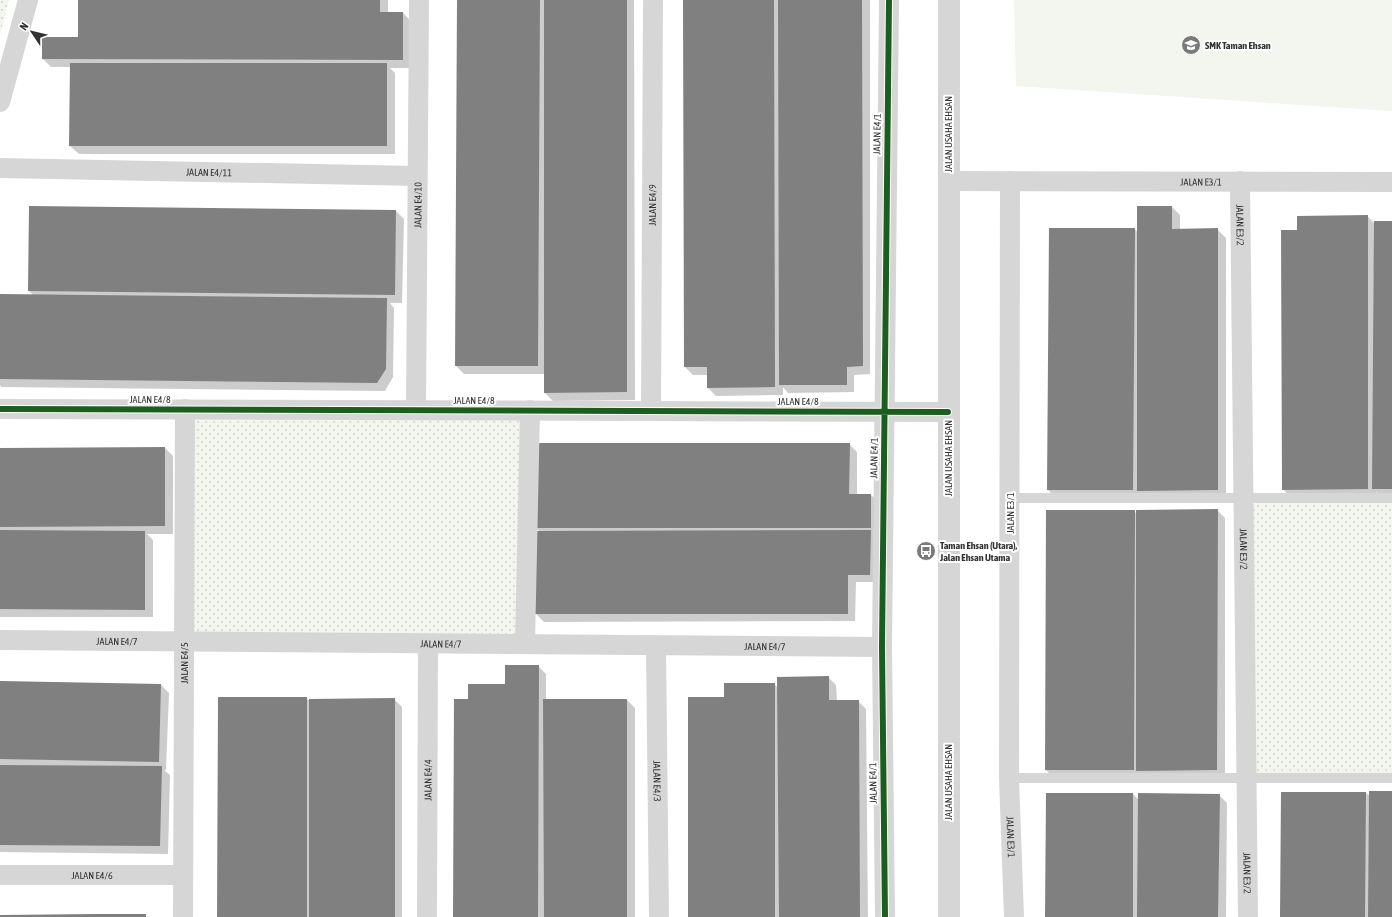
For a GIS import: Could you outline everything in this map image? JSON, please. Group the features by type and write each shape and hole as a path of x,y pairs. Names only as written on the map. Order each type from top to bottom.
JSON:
{"street":[{"path":"0,102 28,0"},
{"name":"JALAN E4/10","path":"416,410 419,0"},
{"name":"JALAN E4/9","path":"651,411 654,0"},
{"name":"JALAN E4/1","path":"885,917 882,647 889,0"},
{"name":"JALAN USAHA EHSAN","path":"948,917 949,0"},
{"name":"JALAN E4/11","path":"0,168 417,176"},
{"name":"JALAN E3/1","path":"948,180 1392,182"},
{"name":"JALAN E3/1","path":"1010,181 1010,778 1014,917"},
{"name":"JALAN E3/2","path":"1240,181 1248,917"},
{"name":"JALAN E4/8","path":"0,409 948,412"},
{"name":"JALAN E4/5","path":"183,917 185,409"},
{"path":"525,644 530,410"},
{"name":"JALAN E4/7","path":"0,640 882,647"},
{"name":"JALAN E4/4","path":"427,917 428,644"},
{"name":"JALAN E4/3","path":"656,646 659,917"},
{"name":"JALAN E4/6","path":"0,875 183,874"}],"lane":[{"path":"1010,498 1392,498"},
{"path":"1010,778 1392,778"}],"shaded area":[{"path":"0,0 9,0 0,35"},
{"path":"1014,0 1392,0 1392,111 1016,86"},
{"path":"185,409 530,410 525,644 184,642"},
{"path":"1244,497 1392,498 1392,778 1247,778"}],"building":[{"path":"78,0 380,0 380,12 403,12 403,60 42,59 42,37 78,37"},
{"path":"457,0 540,0 538,366 455,366"},
{"path":"544,0 627,0 627,392 544,393"},
{"path":"683,0 774,0 775,387 707,388 707,367 684,367"},
{"path":"778,0 862,0 863,366 847,367 847,385 779,385"},
{"path":"70,63 387,63 387,146 69,146"},
{"path":"29,206 396,210 395,295 28,291"},
{"path":"1137,206 1172,206 1172,229 1218,228 1218,490 1137,491"},
{"path":"1368,215 1368,489 1282,490 1281,230 1297,230 1297,216"},
{"path":"1374,221 1392,221 1392,489 1372,489"},
{"path":"1049,228 1135,228 1133,490 1047,490"},
{"path":"0,294 387,298 386,369 377,383 0,379"},
{"path":"535,443 850,443 849,494 871,494 871,528 535,528"},
{"path":"165,447 165,526 0,527 0,448"},
{"path":"1218,509 1217,770 1136,771 1136,510"},
{"path":"1046,510 1135,510 1134,770 1045,770"},
{"path":"0,530 145,531 145,610 0,609"},
{"path":"871,530 870,575 848,575 848,614 535,614 536,531"},
{"path":"505,665 539,665 538,917 453,917 454,699 468,699 468,684 505,684"},
{"path":"829,676 829,700 859,700 860,917 779,917 777,677"},
{"path":"0,681 161,684 159,762 0,759"},
{"path":"724,683 775,683 775,917 688,917 688,697 724,697"},
{"path":"218,697 307,697 307,917 217,917"},
{"path":"395,698 395,917 309,917 309,699"},
{"path":"543,699 627,699 627,917 544,917"},
{"path":"0,765 162,766 160,846 0,845"},
{"path":"1369,791 1392,791 1392,917 1368,917"},
{"path":"1281,792 1366,792 1365,917 1280,917"},
{"path":"1046,793 1133,793 1133,917 1045,917"},
{"path":"1138,793 1220,794 1218,917 1137,917"},
{"path":"146,914 146,917 0,917 0,915"}],"cycle path":[{"path":"885,917 882,647 889,0"},
{"path":"0,409 948,412"}],"place":[{"name":"SMK Taman Ehsan","path":"1191,45"},
{"name":"Taman Ehsan (Utara), Jalan Ehsan Utama","path":"926,551"}]}
